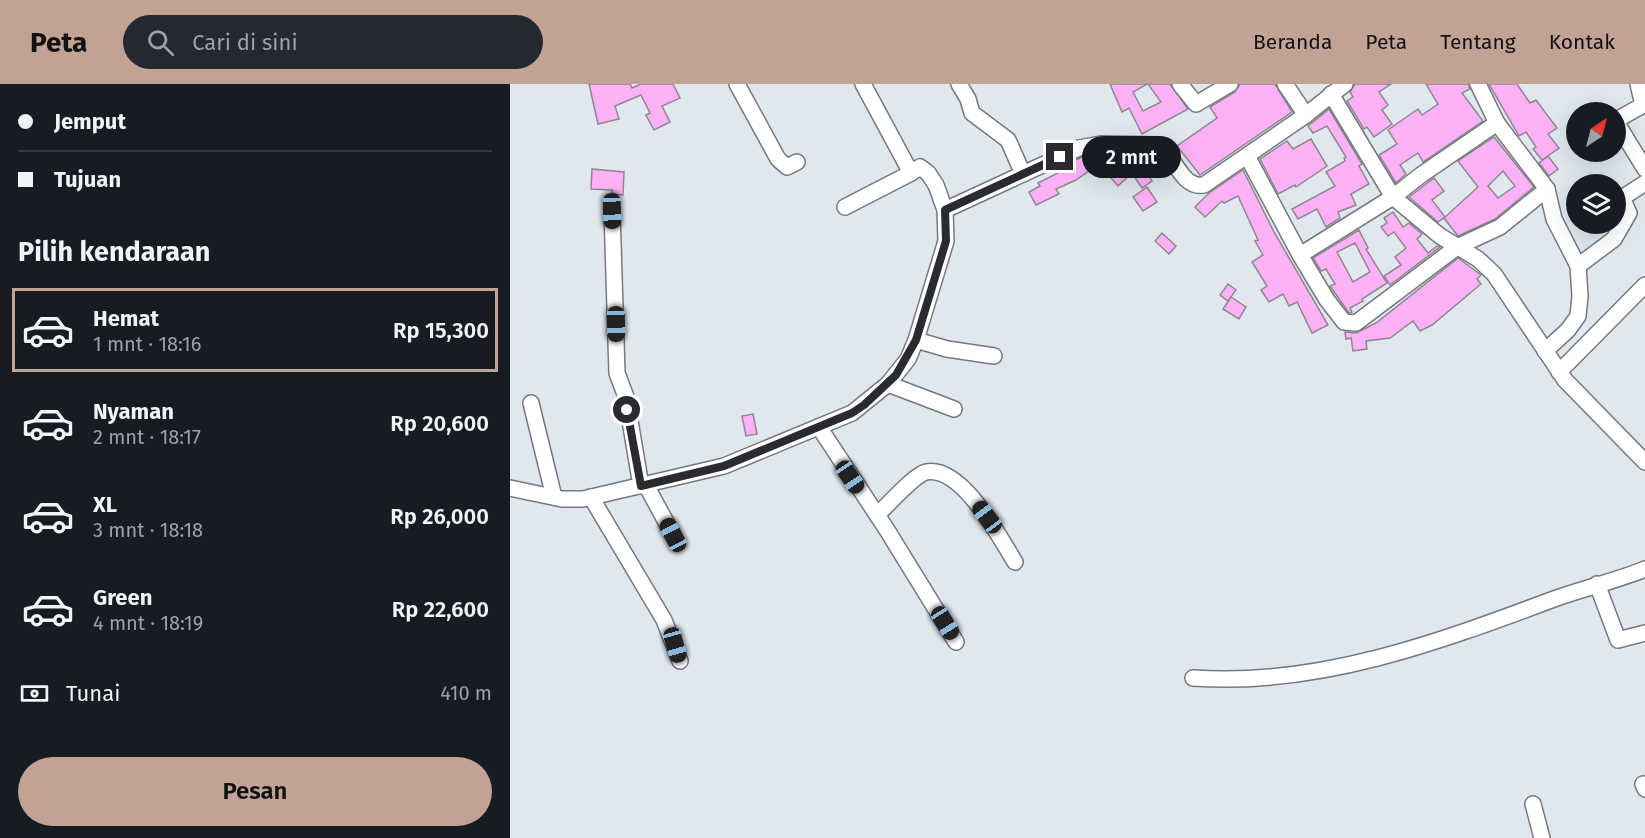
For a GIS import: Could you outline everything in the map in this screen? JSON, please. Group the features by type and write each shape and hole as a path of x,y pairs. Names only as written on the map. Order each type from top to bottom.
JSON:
{"street":[{"path":"737,84 778,159 787,167 797,162"},
{"path":"862,84 911,173"},
{"path":"959,84 968,99 972,113 1008,140 1023,174"},
{"path":"1180,84 1196,104 1230,84"},
{"path":"1285,84 1306,115"},
{"path":"945,210 1089,145 1156,143 1164,148 1186,179 1200,186 1306,115 1345,84"},
{"path":"1478,84 1497,123 1546,189 1554,219 1578,266 1580,296 1578,316 1568,330 1545,351"},
{"path":"1638,84 1643,105 1620,118 1618,125 1645,169"},
{"path":"1331,94 1393,197 1440,236 1478,259 1504,286 1559,372 1645,462"},
{"path":"1300,255 1393,197 1497,123"},
{"path":"1247,156 1300,255 1337,313 1344,322 1351,324 1457,247 1500,227 1546,189"},
{"path":"510,488 573,499 644,486 724,466 858,409 888,384 908,359 916,340 946,241 945,210 928,173 920,167 845,207"},
{"path":"1578,266 1614,239 1629,213 1624,202 1625,196 1645,183"},
{"path":"612,211 617,373 626,397 644,486 673,535"},
{"path":"1559,372 1645,285"},
{"path":"916,340 948,349 994,356"},
{"path":"888,384 954,409"},
{"path":"531,403 554,497"},
{"path":"819,427 956,642"},
{"path":"877,515 921,475 931,472 942,475 958,485 978,505 1016,562"},
{"path":"591,497 664,620 680,661"},
{"path":"1193,678 1235,681 1310,673 1347,665 1452,636 1645,569"},
{"path":"1597,584 1618,640 1645,633"},
{"path":"1533,804 1542,838"}],"building":[{"path":"589,84 630,84 632,88 641,84 673,84 680,98 662,106 670,122 654,130 646,115 650,113 641,95 615,106 619,119 598,124"},
{"path":"1110,84 1147,84 1133,92 1143,111 1161,102 1148,84 1170,84 1188,109 1142,134 1129,108 1122,112"},
{"path":"1240,84 1275,84 1292,112 1200,175 1177,146 1217,118 1210,107 1235,92"},
{"path":"1355,84 1391,84 1379,92 1388,105 1382,110 1392,124 1374,137 1367,127 1364,129 1347,101 1353,97 1350,92"},
{"path":"1426,84 1468,84 1470,89 1462,93 1483,121 1423,162 1418,153 1400,165 1406,174 1396,183 1379,155 1397,144 1388,130 1418,109 1422,115 1438,104"},
{"path":"1489,84 1517,84 1530,103 1536,100 1557,128 1548,134 1559,148 1542,160 1533,149 1536,147 1526,132 1519,136"},
{"path":"1329,109 1362,164 1359,166 1369,184 1351,194 1356,205 1338,212 1340,218 1326,227 1317,209 1298,219 1292,209 1335,186 1326,172 1345,161 1346,157 1327,126 1313,133 1308,126"},
{"path":"1494,137 1534,187 1495,219 1458,236 1444,218 1478,187 1458,161","holes":["1503,171 1515,186 1498,198 1488,186"]},
{"path":"1311,139 1327,166 1296,187 1295,185 1278,194 1260,159 1287,141 1293,149"},
{"path":"1103,154 1115,169 1124,162 1127,165 1148,155 1153,162 1143,168 1152,181 1142,188 1132,173 1118,186 1105,171 1101,175 1095,167 1076,180 1056,189 1059,194 1036,205 1029,192 1040,186 1038,183 1060,172 1058,168 1082,157"},
{"path":"1548,156 1558,169 1549,176 1539,163"},
{"path":"592,169 624,172 623,195 612,194 612,190 591,189"},
{"path":"1243,170 1274,232 1328,325 1312,333 1297,302 1289,306 1283,294 1269,302 1261,290 1267,286 1252,262 1263,255 1255,241 1258,240 1238,196 1224,203 1222,201 1205,217 1195,207 1209,193"},
{"path":"1434,178 1444,191 1432,200 1445,217 1438,222 1409,197"},
{"path":"1147,187 1157,202 1143,211 1133,197"},
{"path":"1393,212 1403,227 1409,223 1422,234 1417,239 1428,253 1437,246 1440,247 1390,285 1384,276 1401,265 1395,257 1406,248 1394,232 1388,236 1381,227 1387,223 1384,218"},
{"path":"1359,230 1368,248 1366,249 1387,283 1350,308 1352,312 1349,313 1330,286 1335,284 1326,269 1321,271 1313,258","holes":["1355,243 1370,272 1353,282 1337,252"]},
{"path":"1162,233 1176,246 1169,254 1155,241"},
{"path":"1458,258 1481,275 1477,279 1481,284 1432,325 1420,331 1413,321 1390,338 1366,341 1367,349 1353,351 1351,338 1346,339 1345,332 1356,333 1376,323"},
{"path":"1228,284 1236,290 1228,301 1220,295"},
{"path":"1231,297 1246,307 1239,319 1223,309"},
{"path":"753,414 757,434 746,436 742,416"}],"route":[{"path":"627,410 641,486 724,466 852,413 888,384 908,359 946,241 945,210 1060,157"}]}
